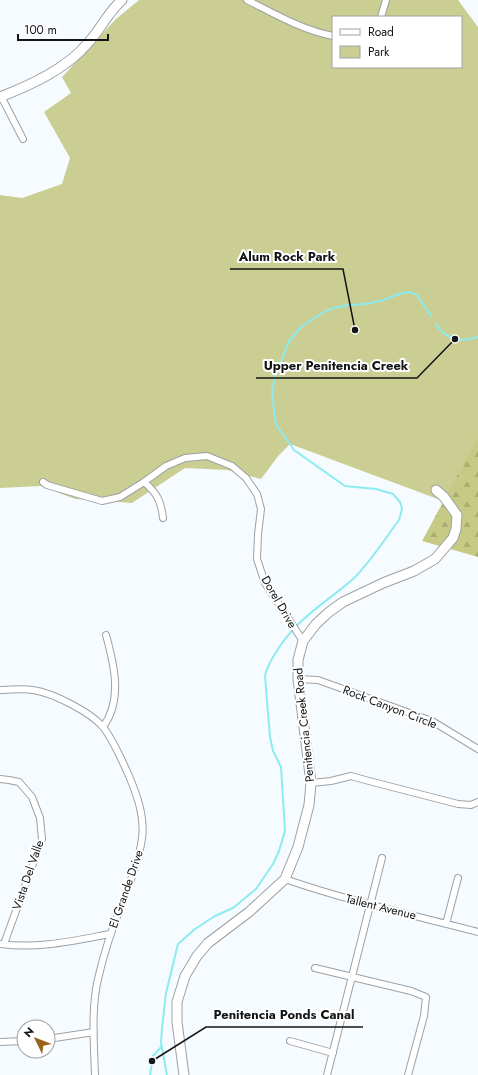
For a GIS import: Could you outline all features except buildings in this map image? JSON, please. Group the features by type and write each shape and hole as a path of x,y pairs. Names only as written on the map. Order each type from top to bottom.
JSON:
{"street":[{"path":"23,139 1,96 47,75 76,56 88,44 115,6 122,0"},
{"path":"247,0 295,24 316,32 332,36"},
{"path":"381,16 386,0"},
{"name":"Dorel Drive","path":"43,482 47,485 102,501 120,497 166,466 185,458 207,456 232,466 246,478 257,494 261,509 258,534 258,559 266,583 302,642"},
{"path":"144,482 153,490 161,504 163,518"},
{"name":"Penitencia Creek Road","path":"184,1075 177,1022 178,1002 188,971 197,956 208,943 249,912 285,879 298,847 310,805 311,783 298,679 298,660 302,642 316,624 343,602 383,583 414,571 434,559 449,543 453,538 456,529 457,515 444,497 436,490"},
{"path":"103,727 109,718 115,686 113,660 106,635"},
{"name":"Rock Canyon Circle","path":"298,679 318,680 432,721 478,749"},
{"name":"El Grande Drive","path":"0,690 33,690 51,694 73,705 103,727 116,748 135,788 141,812 142,836 138,860 110,934 98,980 94,1032 95,1075"},
{"path":"311,783 331,781 351,776 458,804 471,805 478,802"},
{"name":"Vista Del Valle","path":"0,779 19,782 32,797 40,818 42,839 2,944"},
{"path":"327,1075 382,858"},
{"path":"446,924 458,878"},
{"name":"Tallent Avenue","path":"285,879 318,891 478,932"},
{"path":"2,944 27,946 49,945 110,934"},
{"path":"315,968 411,991 426,997 424,1016 408,1075"},
{"path":"56,1038 94,1032"},
{"path":"0,1042 16,1041"},
{"path":"290,1041 333,1053"}],"green space":[{"path":"139,0 458,0 478,27 478,514 290,444 279,455 261,479 227,470 185,468 132,503 75,499 41,486 0,488 0,195 22,198 62,184 70,158 44,112 71,93 62,77 116,19"},
{"path":"478,437 478,557 422,541"}],"waterway":[{"path":"167,1075 161,1043 162,1028 166,993 178,944 195,929 215,916 233,908 256,889 273,864 285,831 281,767 273,751 270,737 265,676 267,668 280,646 296,626 352,580 365,566 399,520 402,509 400,502 393,494 376,489 345,486 294,450 277,426 275,420 272,391 275,377 289,341 301,327 330,309 348,305 366,304 410,292 417,295 431,316"},
{"path":"436,324 444,333 454,338 466,340 478,337"},
{"path":"150,1075 153,1056 162,1046"}],"place":[{"name":"Alum Rock Park","path":"355,330"},
{"name":"Upper Penitencia Creek","path":"455,339"},
{"name":"Penitencia Ponds Canal","path":"152,1061"}]}
